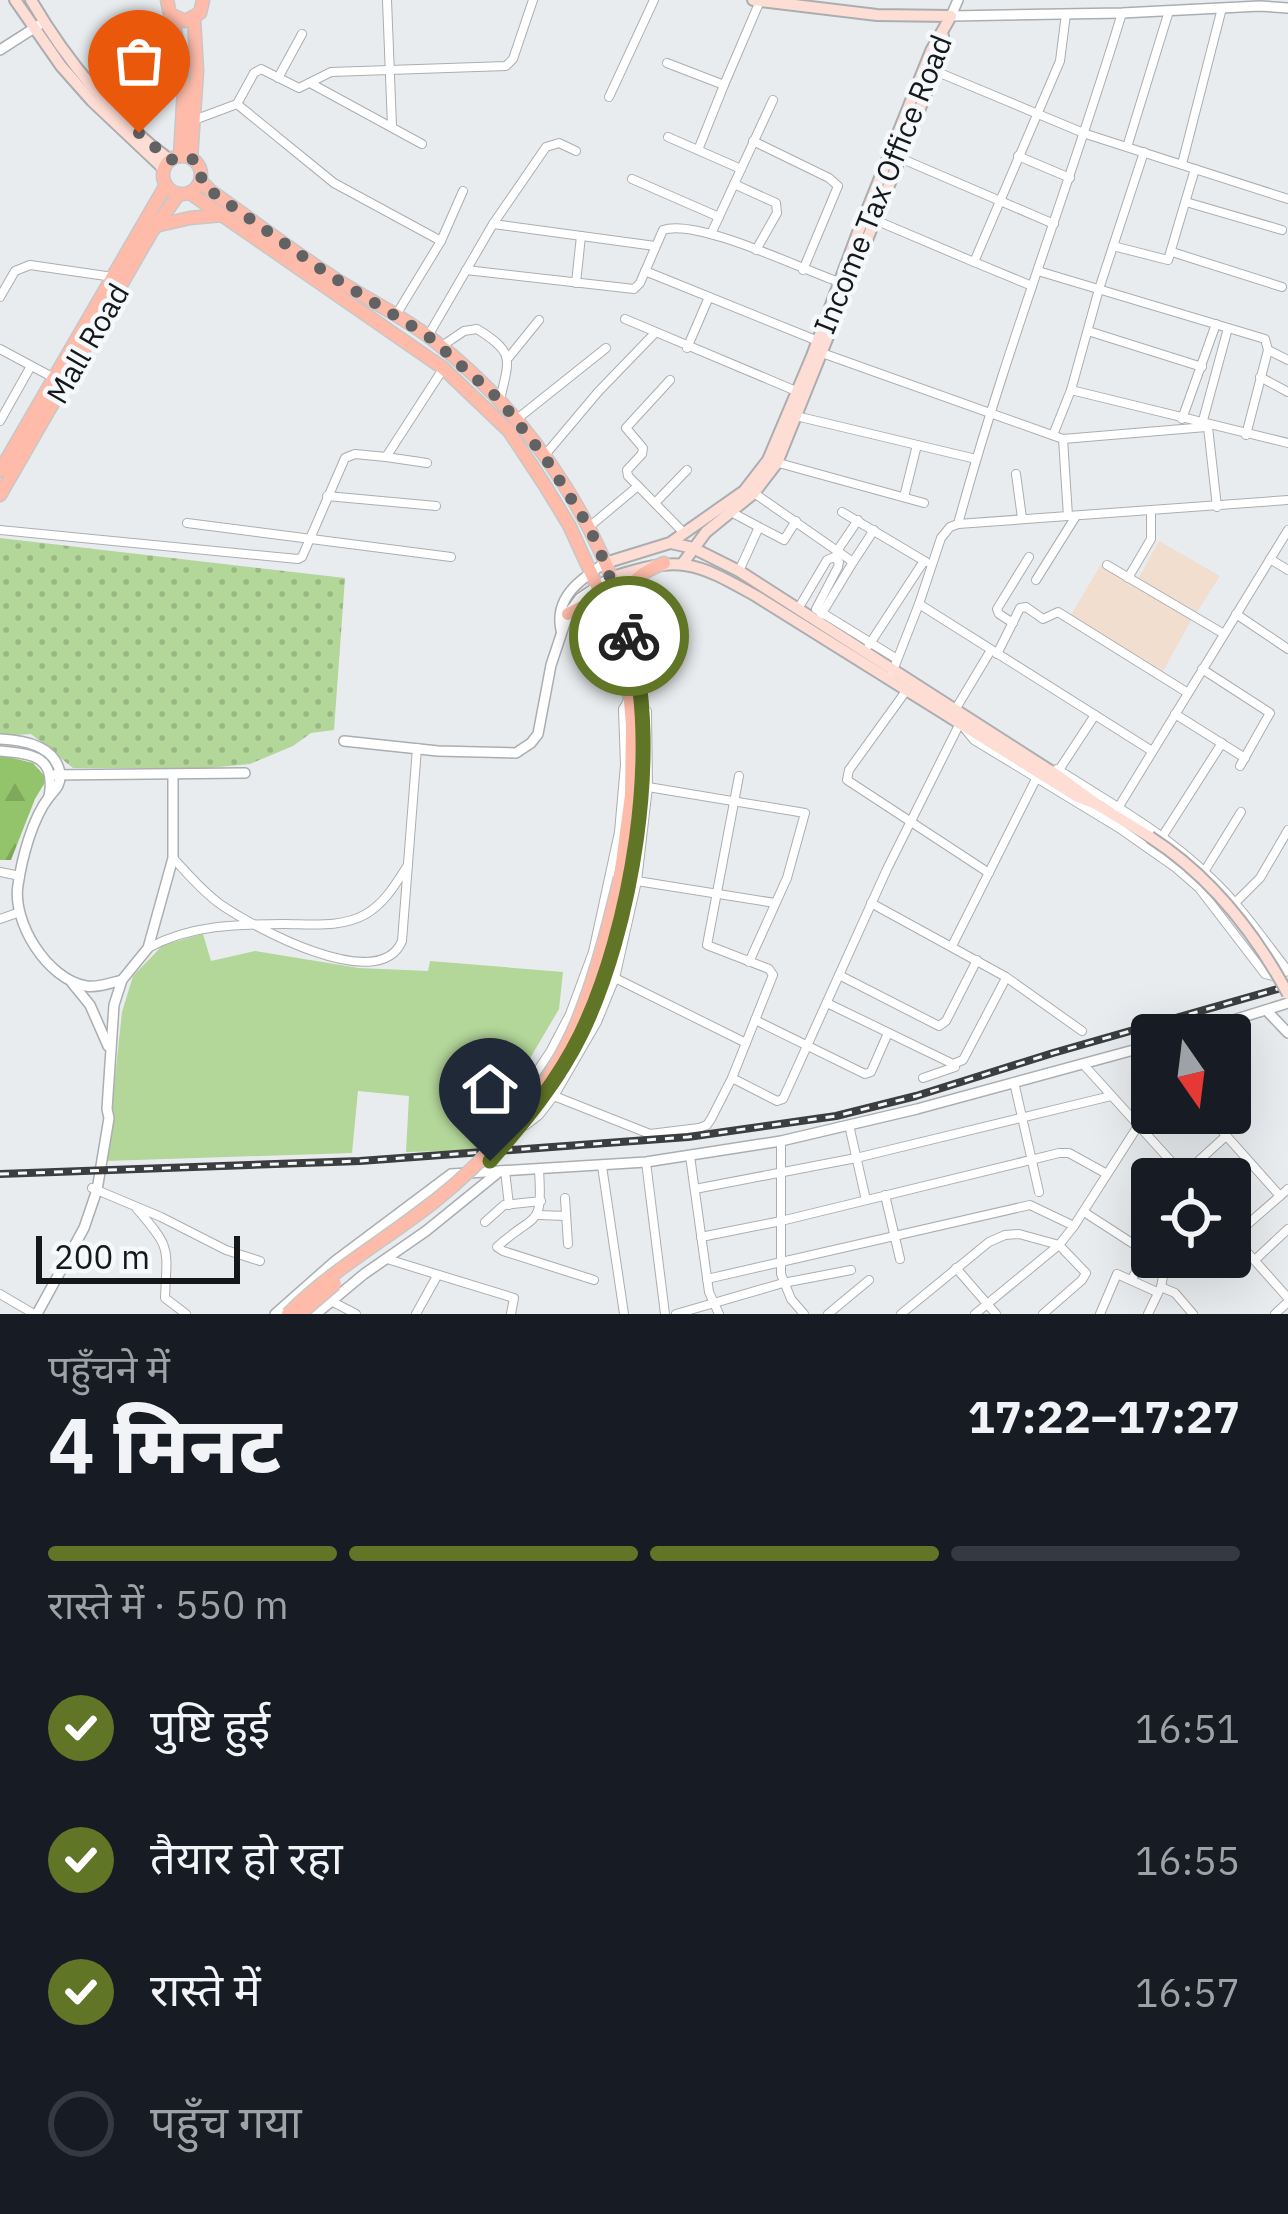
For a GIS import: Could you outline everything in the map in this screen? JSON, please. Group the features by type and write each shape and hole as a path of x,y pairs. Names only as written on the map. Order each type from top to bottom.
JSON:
{"main road":[{"path":"15,0 157,150 201,170 201,181 212,192 328,274 428,336 517,419 589,527 608,571 622,653 636,697 643,732 638,828 629,880 589,1017 563,1067 529,1116 457,1193 301,1314"},
{"path":"31,0 39,26"},
{"path":"167,0 184,88 176,160"},
{"name":"Income Tax Office Road","path":"757,1 877,15 951,16 931,51 841,282 830,322"},
{"path":"173,17 194,19 206,2"},
{"path":"194,19 194,120 166,184 223,214 443,368 488,410 518,443 614,609"},
{"path":"683,563 706,532 754,493 773,462 935,71 944,32"},
{"name":"Mall Road","path":"0,495 155,226 201,181"},
{"name":"Mall Road","path":"0,471 166,184"},
{"path":"155,226 223,214"},
{"name":"Income Tax Office Road","path":"773,462 794,397 820,347"},
{"path":"608,571 670,543 744,491 773,462"},
{"path":"670,543 693,548 739,572 867,647 893,670 906,691 1156,837 1235,915 1288,994"},
{"path":"614,609 634,579 664,563"},
{"path":"608,571 664,563 712,571 893,670 955,710 966,725"},
{"path":"568,614 588,604 614,609"},
{"path":"288,1314 461,1179 528,1103 581,1013 629,880"}],"street":[{"path":"387,0 392,128"},
{"path":"194,120 237,104 257,70 296,88 332,72 506,66 533,0"},
{"path":"609,98 655,0"},
{"path":"958,0 951,16 1288,8"},
{"path":"698,150 757,1"},
{"path":"1182,164 1222,8"},
{"path":"1127,147 1169,11"},
{"path":"974,262 1060,61 1066,14"},
{"path":"958,524 1122,14"},
{"path":"0,50 39,26"},
{"path":"278,78 302,34"},
{"path":"667,63 724,85"},
{"path":"935,71 1086,134 1288,199"},
{"path":"310,83 422,144"},
{"path":"711,234 773,100"},
{"path":"237,104 334,183 441,241"},
{"path":"668,137 741,169"},
{"path":"753,141 838,185 803,270"},
{"path":"428,336 493,224 547,147 559,143 576,151"},
{"path":"1036,580 1072,515 1058,437 1144,152"},
{"path":"1018,156 1070,178"},
{"path":"900,158 1054,224"},
{"path":"1113,246 1170,259 1196,169"},
{"path":"632,178 718,217"},
{"path":"734,184 776,203 777,213 756,250"},
{"path":"395,316 441,241 463,191"},
{"path":"1186,202 1282,230"},
{"path":"875,220 1032,286"},
{"path":"493,224 656,246"},
{"path":"466,270 630,290 638,286 663,230 676,226 711,234 841,282"},
{"path":"576,283 581,236"},
{"path":"1172,252 1282,287"},
{"path":"0,297 15,271 30,265 113,278"},
{"path":"645,271 820,347 1058,437 1208,426"},
{"path":"1038,271 1265,339 1268,350 1246,435"},
{"path":"687,347 709,297"},
{"path":"500,400 508,358 539,320"},
{"path":"626,320 794,397"},
{"path":"1182,419 1216,325"},
{"path":"1217,507 1208,426 1228,328"},
{"path":"441,346 464,331 477,329 502,347 508,358"},
{"path":"1088,331 1202,367"},
{"path":"544,456 654,334"},
{"path":"0,349 55,379"},
{"path":"517,419 606,349"},
{"path":"1268,350 1288,360"},
{"path":"0,421 31,367"},
{"path":"386,457 443,368"},
{"path":"1260,377 1288,392"},
{"path":"670,380 626,428 643,448 627,470 684,533"},
{"path":"1071,390 1288,443"},
{"path":"795,416 976,458"},
{"path":"904,497 917,445"},
{"path":"0,530 293,559 302,557 347,456 427,463"},
{"path":"773,462 924,503"},
{"path":"655,503 687,470"},
{"path":"1016,474 1022,518"},
{"path":"589,527 638,486"},
{"path":"754,493 853,562"},
{"path":"327,496 436,506"},
{"path":"867,647 928,564 941,538 958,524 1288,500"},
{"path":"731,512 784,540 796,521"},
{"path":"842,512 928,564"},
{"path":"1128,578 1151,539 1151,512"},
{"path":"837,551 858,520"},
{"path":"187,523 451,557"},
{"path":"739,572 760,527"},
{"path":"819,618 874,530"},
{"path":"1118,808 1288,530"},
{"path":"798,609 826,560 834,557 838,567 816,606 819,618"},
{"path":"1013,623 997,609 1029,557"},
{"path":"1270,559 1288,570"},
{"path":"893,670 920,604 928,564"},
{"path":"1107,565 1224,634"},
{"path":"561,630 564,599 608,571"},
{"path":"344,741 517,753 538,734 561,630 594,579"},
{"path":"920,604 1152,751"},
{"path":"955,710 1022,607 1043,619 1058,612 1188,693"},
{"path":"1236,614 1288,649"},
{"path":"1175,714 1243,762 1270,713 1202,669"},
{"path":"906,691 846,775 850,784 989,873"},
{"path":"636,697 649,728 648,788 615,978 597,1022 554,1096 526,1125 514,1116 513,1107 570,1014 593,952 619,832 625,766 623,709 636,697"},
{"path":"1059,770 1096,715"},
{"path":"966,725 994,729 1118,808 1204,872 1235,902 1288,971 1265,974 1187,878 1118,828 974,740 966,725"},
{"path":"732,1078 781,1101 911,821 966,725"},
{"path":"0,739 42,748 56,761 56,775 20,876 20,912 42,954 90,1005 110,1051"},
{"path":"1156,837 1222,743"},
{"path":"173,859 211,896 250,924 326,958 384,960 396,954 403,941 417,748"},
{"path":"0,751 37,758 56,775 245,773"},
{"path":"0,1294 36,1314 84,1228 109,1118 112,1016 122,980 148,948 173,859 173,775"},
{"path":"554,1096 656,1134 707,1124 732,1078 772,975 707,944 739,776"},
{"path":"952,946 1036,779"},
{"path":"648,788 805,813 787,878 749,962"},
{"path":"1204,872 1241,812"},
{"path":"1235,902 1260,878 1288,830"},
{"path":"148,948 182,932 351,921 387,897 409,863"},
{"path":"0,872 20,876"},
{"path":"629,880 775,903"},
{"path":"872,903 1006,977 1082,1031"},
{"path":"0,919 20,912"},
{"path":"839,975 939,1025 946,1021 977,960"},
{"path":"923,1078 959,1063 1006,977"},
{"path":"615,978 746,1043"},
{"path":"70,981 94,986 122,980"},
{"path":"827,1003 947,1064 959,1063"},
{"path":"1251,1015 1288,1004"},
{"path":"1268,1010 1288,1033"},
{"path":"755,1020 868,1074 888,1034"},
{"path":"550,1052 557,1069 573,1064"},
{"path":"275,1314 457,1173 646,1162 781,1141 1131,1053"},
{"path":"1081,1065 1165,1158"},
{"path":"1014,1082 1039,1192"},
{"path":"695,1189 856,1158 1109,1096"},
{"path":"1109,1096 1131,1123"},
{"path":"849,1125 866,1200"},
{"path":"975,1314 1059,1245 1133,1134"},
{"path":"1141,1134 1164,1158"},
{"path":"1203,1158 1226,1136 1284,1193 1251,1218"},
{"path":"781,1141 780,1264 783,1283 804,1314"},
{"path":"701,1237 1065,1152 1107,1174"},
{"path":"690,1156 707,1279 719,1314"},
{"path":"646,1162 665,1314"},
{"path":"602,1166 624,1314"},
{"path":"538,1215 539,1170"},
{"path":"502,1171 509,1205"},
{"path":"316,1314 344,1287 502,1171"},
{"path":"95,1189 260,1261"},
{"path":"885,1195 900,1258"},
{"path":"565,1198 568,1244"},
{"path":"484,1222 501,1207 541,1202"},
{"path":"707,1279 1030,1204 1074,1226"},
{"path":"136,1208 167,1252 165,1298 186,1314"},
{"path":"1084,1212 1131,1241"},
{"path":"566,1216 538,1215 499,1244 498,1250 594,1280"},
{"path":"1257,1258 1288,1229"},
{"path":"901,1314 989,1242 1019,1234 1059,1245 1086,1276 1043,1314"},
{"path":"1251,1252 1288,1297"},
{"path":"1251,1255 1288,1297"},
{"path":"385,1258 514,1298 511,1314"},
{"path":"956,1268 996,1314"},
{"path":"676,1314 783,1283 851,1270"},
{"path":"1100,1314 1117,1274 1175,1293 1192,1314"},
{"path":"416,1314 437,1276"},
{"path":"1148,1314 1163,1278"},
{"path":"828,1314 869,1280"},
{"path":"1275,1314 1288,1297"},
{"path":"331,1301 356,1314"}],"shaded area":[{"path":"1159,541 1220,576 1197,612 1138,579"},
{"path":"1101,564 1192,619 1163,671 1071,615"}],"green space":[{"path":"0,538 345,578 334,730 311,733 250,764 208,768 73,768 31,734 0,736"},
{"path":"0,755 33,763 47,779 11,860 0,860"},
{"path":"203,934 211,961 255,951 359,968 428,971 430,961 563,972 559,1009 476,1150 406,1152 409,1096 358,1091 352,1153 106,1161 122,1012 133,976 163,945"}],"railway":[{"path":"0,1174 360,1161 688,1137 836,1116 1288,986"}],"way so far":[{"path":"139,133 170,160 186,156 196,161 201,181 212,192 328,274 428,336 500,400 544,456 589,527 629,636"}],"route":[{"path":"490,1161 563,1067 582,1033 612,949 632,870 641,787 641,696 629,636"}]}
